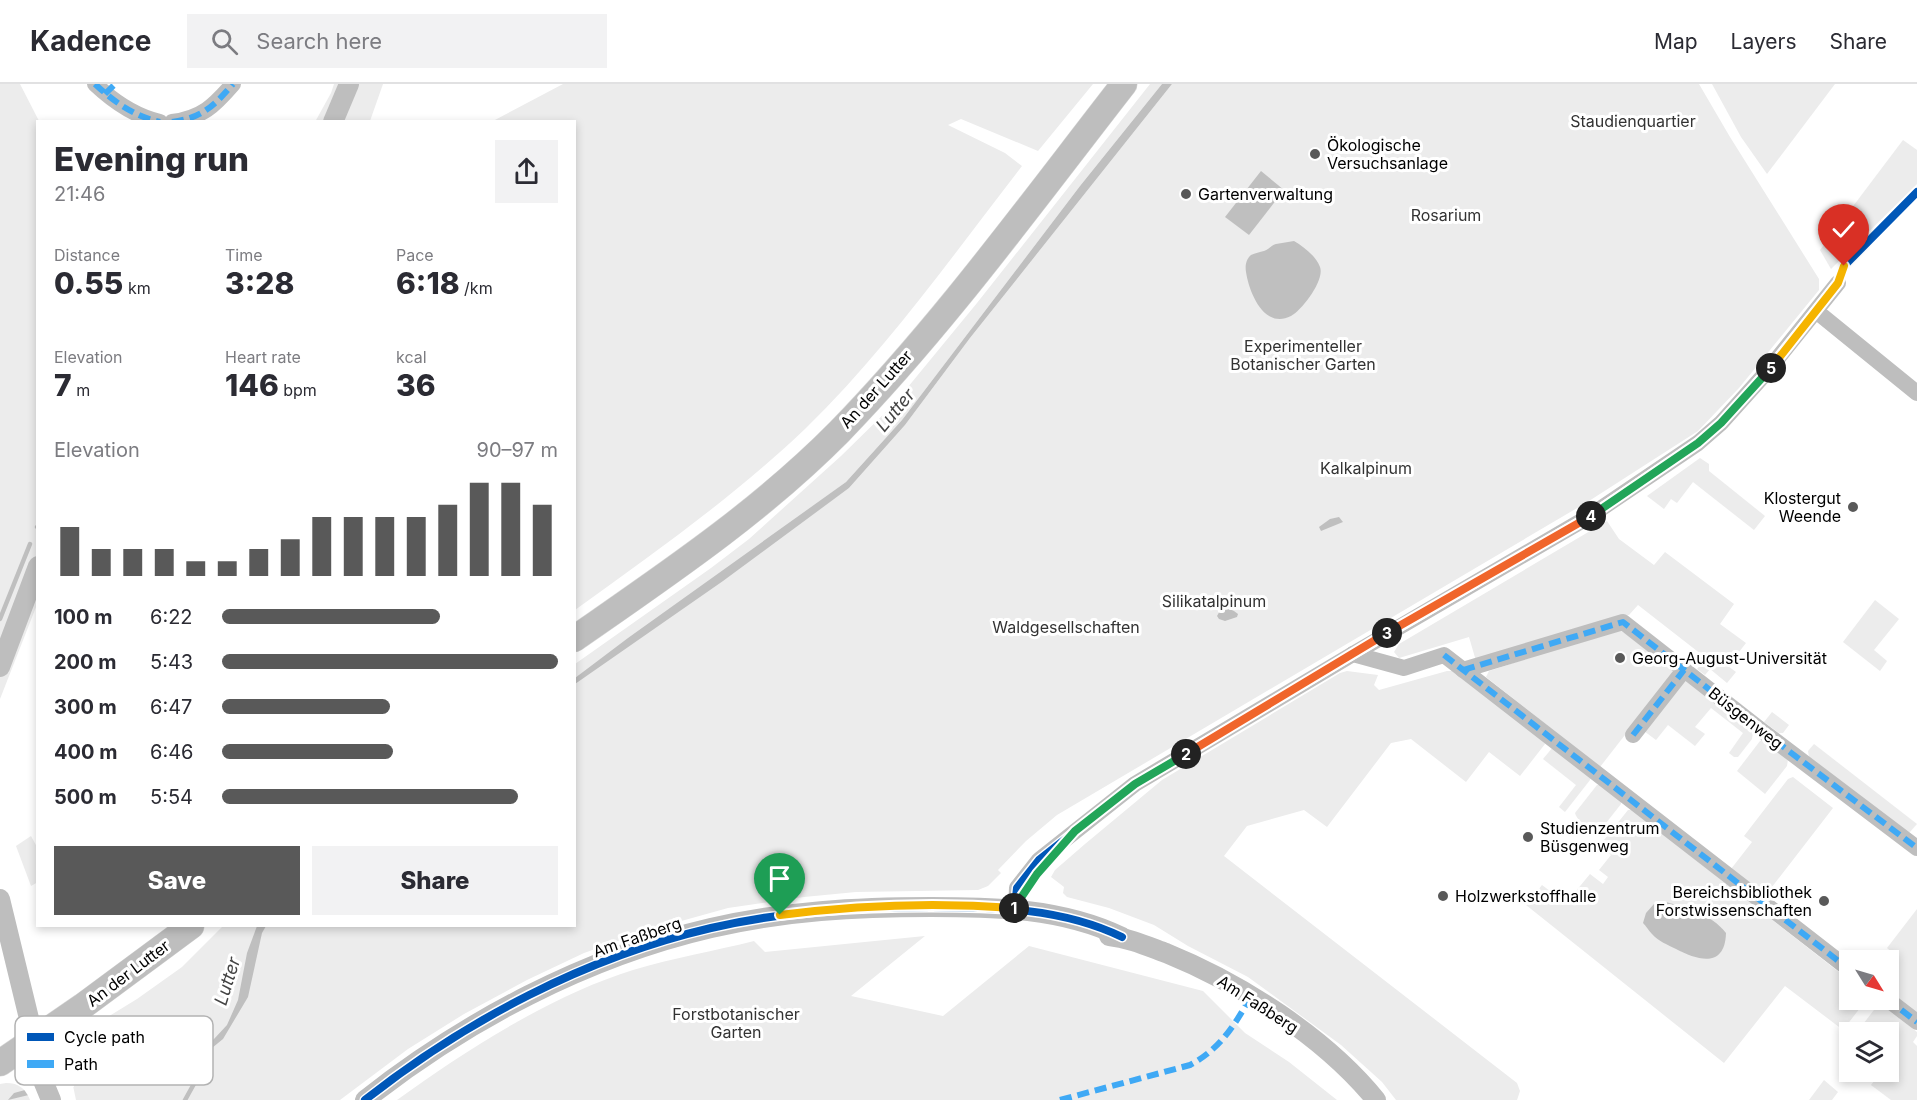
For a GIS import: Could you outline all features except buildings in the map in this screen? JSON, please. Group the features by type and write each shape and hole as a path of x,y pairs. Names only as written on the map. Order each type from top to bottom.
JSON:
{"main road":[{"name":"An der Lutter","path":"576,638 673,571 735,523 780,486 838,432 875,393 940,316 1124,84"},
{"name":"An der Lutter","path":"68,1016 190,927"},
{"name":"An der Lutter","path":"0,1063 15,1052"}],"street":[{"path":"180,120 198,116 209,110 233,84"},
{"path":"334,120 349,84"},
{"path":"105,87 124,108 152,120"},
{"path":"1015,912 1037,874 1075,831 1135,784 1590,516 1698,443 1721,423 1758,383 1838,283"},
{"path":"1816,311 1917,393"},
{"path":"0,667 36,571"},
{"name":"Büsgenweg","path":"1463,670 1623,622 1917,848"},
{"path":"1353,654 1404,668 1444,656 1839,961"},
{"path":"1634,735 1684,670"},
{"path":"0,899 28,1016"},
{"name":"Am Faßberg","path":"365,1100 433,1051 483,1021 538,991 632,950 711,928 780,915 861,906 952,906 1015,912 1122,937 1184,961 1251,996 1284,1017 1331,1055 1376,1100"},
{"path":"1899,1008 1917,1022"},
{"path":"49,1085 53,1100"}],"green space":[{"path":"0,84 20,84 38,120 36,120 36,607 0,699"},
{"path":"334,84 341,84 326,120 316,120"},
{"path":"356,84 383,84 370,120 340,120"},
{"path":"563,84 1093,84 1038,151 961,119 948,125 1005,153 1022,166 892,334 836,398 806,428 723,500 576,609 576,120 495,120"},
{"name":"Experimenteller Botanischer Garten","path":"1150,84 1162,84 1080,186 902,420 846,482 793,521 796,526 849,488 905,425 970,338 1172,84 1699,84 1819,279 1819,290 1739,388 1698,431 1589,501 1057,815 1026,841 998,870 1001,873 988,886 978,890 856,892 804,897 728,908 649,930 584,953 464,1014 408,1049 340,1100 76,1100 73,1085 213,1085 213,1016 109,1016 182,967 222,927 576,927 576,663 749,539 841,456 894,404"},
{"path":"1712,84 1835,84 1767,174 1741,137"},
{"path":"1903,140 1917,150 1917,184 1831,269 1820,250"},
{"path":"1700,458 1709,464 1709,471 1765,516 1754,530 1693,482 1677,503 1671,499 1664,509 1647,496"},
{"path":"1607,521 1619,539 1654,565 1665,552 1734,604 1720,624 1746,643 1728,666 1736,672 1727,683 1710,669 1705,675 1697,669 1706,658 1638,605 1629,615 1476,661 1469,637 1399,658 1394,652 1399,644"},
{"path":"1875,600 1899,619 1874,650 1887,661 1880,671 1843,642"},
{"path":"1613,631 1626,634 1673,670 1671,676 1600,767 1486,677 1489,671"},
{"path":"1347,671 1378,675 1374,685 1379,690 1452,671 1545,744 1520,776 1489,752 1466,782 1411,739 1391,743 1327,827 1304,810 1247,826 1224,856 1517,1083 1520,1091 1517,1100 1396,1100 1382,1082 1341,1045 1248,977 1188,946 1154,925 1109,908 1067,897 1063,893 1064,887 1051,877 1055,870 1162,780 1340,673"},
{"path":"1687,680 1753,732 1752,739 1738,757 1729,753 1743,733 1711,708 1695,727 1705,734 1695,746 1668,725 1656,740 1644,731 1681,683"},
{"path":"1772,712 1789,725 1783,733 1779,733 1764,722"},
{"path":"1764,740 1788,759 1787,766 1765,794 1737,771 1760,741"},
{"path":"1814,744 1917,824 1909,833 1809,757 1808,751"},
{"path":"1553,747 1591,776 1565,812 1559,807 1576,785 1543,759"},
{"path":"1793,777 1833,808 1765,896 1731,869 1752,842 1744,836 1788,779"},
{"path":"1597,785 1602,785 1621,800 1621,804 1599,832 1585,826 1575,813"},
{"path":"1628,810 1632,810 1839,972 1839,1010 1858,1010 1849,1022 1839,1022 1839,1027 1785,986 1724,1063 1526,905 1542,885 1566,903 1590,874 1603,884 1608,877 1599,870 1611,855 1600,845"},
{"path":"31,836 36,845 36,883 31,886 16,846"},
{"path":"1917,909 1917,1014 1899,999 1899,950 1887,948"},
{"name":"Forstbotanischer Garten","path":"925,936 851,996 943,1016 1029,946 1203,991 1245,1033 1289,1062 1337,1100 397,1100 481,1043 541,1009 602,981 633,970 754,941 765,952"},
{"path":"1874,1010 1888,1010 1917,1032 1913,1042 1917,1046 1917,1100 1891,1100 1871,1085 1873,1082 1899,1082 1899,1022 1865,1022"},
{"path":"1824,1080 1838,1092 1832,1100 1809,1100"},
{"path":"0,1084 15,1084 21,1087 30,1100 0,1100"}],"shaded area":[{"path":"1162,84 1172,84 970,338 905,425 849,488 723,581 576,683 576,677 628,638 846,482 902,420 1080,186"},
{"path":"1261,171 1284,190 1249,235 1225,217"},
{"path":"1294,241 1316,259 1321,273 1312,294 1296,313 1281,319 1273,318 1266,314 1254,298 1250,289 1246,263 1253,254 1276,244"},
{"path":"1339,517 1343,522 1321,531 1319,527 1330,519"},
{"path":"1227,608 1238,614 1237,617 1225,621 1219,619 1217,616 1221,609"},
{"path":"1666,902 1699,913 1720,926 1726,933 1725,944 1716,957 1709,959 1693,956 1663,943 1654,936 1643,923 1646,913 1654,904"},
{"path":"257,927 265,927 262,933 248,997 223,1039 213,1047 213,1040 227,1025 238,1000 247,953"},
{"path":"43,1085 70,1085 8,1100 14,1093"}],"pier":[{"path":"33,1085 74,1085 74,1087 29,1097 23,1088"}],"waterway":[{"path":"0,619 30,544"},
{"path":"185,1100 193,1085"}],"marked path":[{"path":"95,84 125,108 154,120"},
{"path":"105,94 115,84"},
{"path":"182,120 207,110 233,84"},
{"path":"1463,670 1623,622 1917,848"},
{"path":"1444,655 1839,961"},
{"path":"1633,735 1684,670"},
{"path":"1060,1100 1190,1065 1210,1052 1226,1035 1251,996"},
{"path":"1899,1008 1917,1022"}],"cycle path":[{"path":"1014,917 1017,888 1039,860 1135,784 1590,516 1698,443 1721,423 1765,374 1838,283 1844,266 1917,192"},
{"path":"365,1100 403,1071 485,1019 573,974 664,940 738,922 848,909 980,908 1052,915 1099,927 1122,937"}],"place":[{"name":"Ökologische Versuchsanlage","path":"1315,154"},
{"name":"Gartenverwaltung","path":"1186,194"},
{"name":"Klostergut Weende","path":"1853,507"},
{"name":"Georg-August-Universität","path":"1620,658"},
{"name":"Studienzentrum Büsgenweg","path":"1528,837"},
{"name":"Holzwerkstoffhalle","path":"1443,896"},
{"name":"Bereichsbibliothek Forstwissenschaften","path":"1824,901"}],"route":[{"path":"780,915 861,906 1016,908 1037,874 1075,831 1135,784 1436,604 1590,516 1698,443 1721,423 1765,374 1838,283 1844,266"}],"park label":[{"name":"Staudienquartier","path":"1633,121"},
{"name":"Rosarium","path":"1446,215"},
{"name":"Kalkalpinum","path":"1366,468"},
{"name":"Silikatalpinum","path":"1214,601"},
{"name":"Waldgesellschaften","path":"1066,627"}],"water label":[{"name":"Lutter","path":"895,410"},
{"name":"Lutter","path":"227,981"}]}
